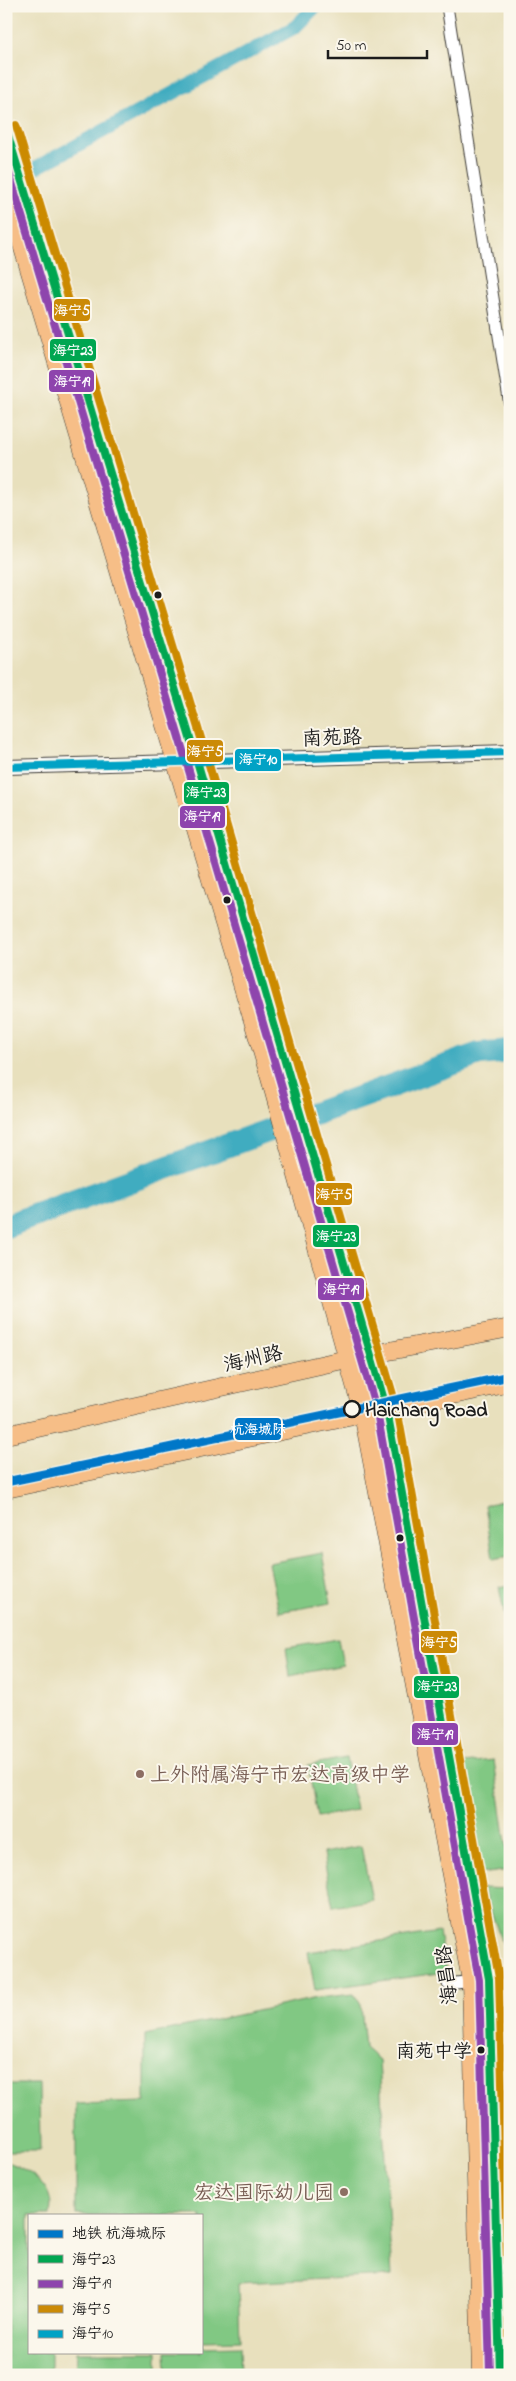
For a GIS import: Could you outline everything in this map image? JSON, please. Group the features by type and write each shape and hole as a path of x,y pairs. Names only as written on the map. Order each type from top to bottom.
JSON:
{"main road":[{"name":"海昌路","path":"6,128 14,155 21,210 297,1173 363,1414 471,1980 481,2375"},
{"name":"海昌路","path":"6,190 21,210 197,761 387,1410 489,1979 503,2254 503,2366"},
{"name":"海州路","path":"6,1435 347,1359 510,1328"},
{"path":"6,1489 510,1383"}],"street":[{"path":"447,6 510,406"},
{"name":"南苑路","path":"6,767 510,752"},
{"path":"448,1984 471,1980 510,1979"},
{"path":"478,2254 503,2254"}],"green space":[{"path":"510,1499 510,1556 493,1559 485,1505"},
{"path":"322,1553 331,1603 279,1612 269,1563"},
{"path":"510,1585 510,1643 499,1587"},
{"path":"338,1639 343,1665 290,1676 286,1648"},
{"path":"346,1758 356,1810 317,1817 308,1765"},
{"path":"494,1760 510,1870 480,1874 464,1763"},
{"path":"361,1846 372,1900 333,1907 323,1853"},
{"path":"482,1888 510,1889 510,1963"},
{"path":"439,1932 446,1972 315,1990 308,1952"},
{"path":"354,1994 361,2005 365,2048 379,2060 392,2276 238,2283 240,2340 202,2341 202,2214 76,2214 76,2104 145,2102 145,2035 317,1998"},
{"path":"6,2084 39,2084 40,2151 6,2151"},
{"path":"6,2162 19,2167 39,2180 48,2192 51,2205 50,2214 28,2214 28,2354 50,2354 50,2375 6,2375"},
{"path":"240,2346 241,2375 167,2375 166,2354 202,2354 202,2347"},
{"path":"76,2354 158,2354 158,2375 75,2375"}],"waterway":[{"path":"6,184 295,27 316,6"},
{"path":"6,1226 479,1054 510,1051"}],"metro line":[{"name":"杭海城际","path":"6,1482 510,1376"}],"transit line":[{"name":"海宁5","path":"16,125 207,758 397,1408 499,1978 510,2366"},
{"name":"海宁23","path":"6,129 197,761 387,1410 489,1979 500,2375"},
{"name":"海宁19","path":"6,163 187,764 377,1412 479,1980 490,2375"},
{"name":"海宁10","path":"6,767 510,752"}],"place":[{"name":"Haichang Road","path":"352,1409"},
{"name":"上外附属海宁市宏达高级中学","path":"140,1774"},
{"name":"南苑中学","path":"481,2050"},
{"name":"宏达国际幼儿园","path":"344,2192"}]}
